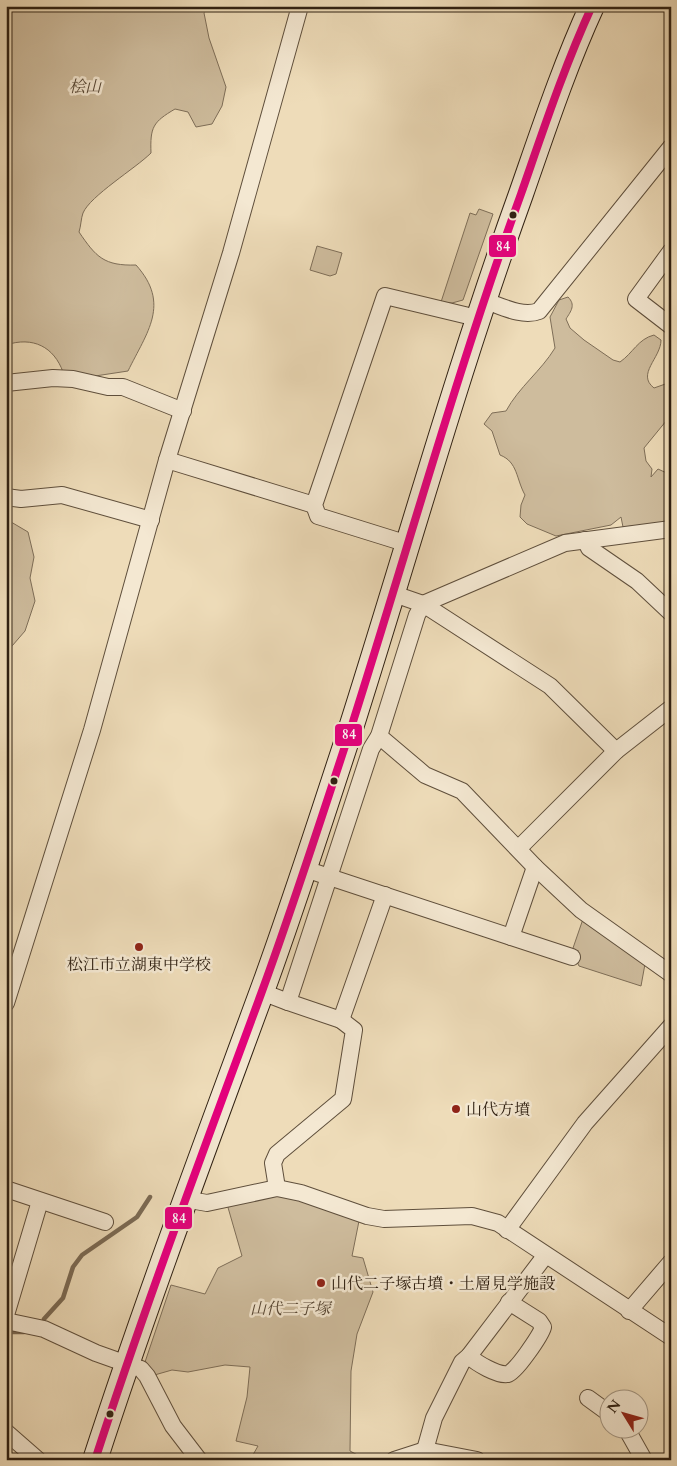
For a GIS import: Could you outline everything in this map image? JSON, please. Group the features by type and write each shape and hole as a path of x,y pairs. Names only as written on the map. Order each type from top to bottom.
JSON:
{"street":[{"path":"6,1003 92,730 167,460 258,159 300,6"},
{"path":"95,1460 126,1364 184,1199 262,992 305,869 394,594 480,309 550,111 592,6"},
{"path":"408,544 318,516 314,505 385,296 480,309 532,314 539,311 671,147"},
{"path":"671,251 636,299 671,326"},
{"path":"6,383 53,378 73,379 108,387 123,387 183,411"},
{"path":"167,460 314,505"},
{"path":"6,497 21,500 62,495 151,520"},
{"path":"288,1002 371,749 378,736 417,615 423,604 565,543 671,529"},
{"path":"585,540 589,548 637,581 671,613"},
{"path":"394,594 423,604 550,686 616,751"},
{"path":"519,848 616,751 671,708"},
{"path":"378,736 425,775 462,791 581,910 671,974"},
{"path":"512,937 536,867"},
{"path":"305,869 572,957"},
{"path":"341,1020 384,895"},
{"path":"262,992 341,1020 354,1030 343,1099 277,1154 273,1163 277,1188"},
{"path":"507,1230 585,1123 671,1026"},
{"path":"184,1199 208,1203 277,1188 301,1193 367,1216 384,1218 472,1216 492,1220 630,1311 668,1330"},
{"path":"6,1189 105,1222"},
{"path":"6,1315 40,1201"},
{"path":"426,1450 441,1402 462,1362 469,1356 545,1256"},
{"path":"630,1311 671,1262"},
{"path":"469,1356 481,1366 504,1374 514,1370 543,1327 539,1321 509,1302"},
{"path":"6,1321 44,1330 141,1369 147,1376 173,1426 199,1460"},
{"path":"588,1398 600,1407"},
{"path":"6,1432 38,1460"},
{"path":"632,1438 644,1460"},
{"path":"394,1460 426,1450 477,1460"}],"green space":[{"name":"桧山","path":"6,6 208,6 204,13 209,38 226,87 222,106 212,124 196,127 188,112 175,109 162,118 157,122 152,131 151,153 94,199 87,206 82,217 79,232 96,254 108,262 136,265 146,279 152,293 154,305 148,331 128,371 82,378 63,372 54,356 41,346 25,342 6,345"},
{"path":"479,209 493,214 463,300 452,303 441,302 470,213 476,215"},
{"path":"317,246 342,253 336,274 330,276 310,270"},
{"path":"568,297 572,303 571,311 566,319 570,328 613,360 620,362 648,337 654,335 661,340 660,347 648,371 648,377 649,383 654,388 671,382 671,415 644,448 646,461 652,469 651,477 658,469 671,475 671,522 623,527 621,517 611,525 556,536 527,524 520,517 521,505 525,495 516,472 510,462 500,455 492,431 484,424 492,413 506,411 517,394 555,348 550,317 559,300"},
{"path":"6,519 28,532 34,557 30,578 35,601 25,631 6,653"},
{"path":"583,919 645,964 641,986 579,966 572,951"},
{"name":"山代二子塚","path":"280,1192 360,1216 352,1256 363,1258 373,1292 357,1334 351,1371 350,1451 367,1460 250,1460 258,1446 236,1441 247,1397 250,1367 225,1365 188,1372 172,1370 151,1376 143,1368 171,1285 205,1294 218,1268 242,1256 227,1204"}],"waterway":[{"path":"44,1319 63,1298 73,1267 82,1255 137,1217 150,1197"},
{"path":"6,1332 24,1332"}],"transit line":[{"name":"84","path":"95,1460 155,1284 296,896 350,731 475,327 554,99 592,6"}],"place":[{"name":"松江市立湖東中学校","path":"139,947"},
{"name":"山代方墳","path":"456,1109"},
{"name":"山代二子塚古墳・土層見学施設","path":"321,1283"}]}
